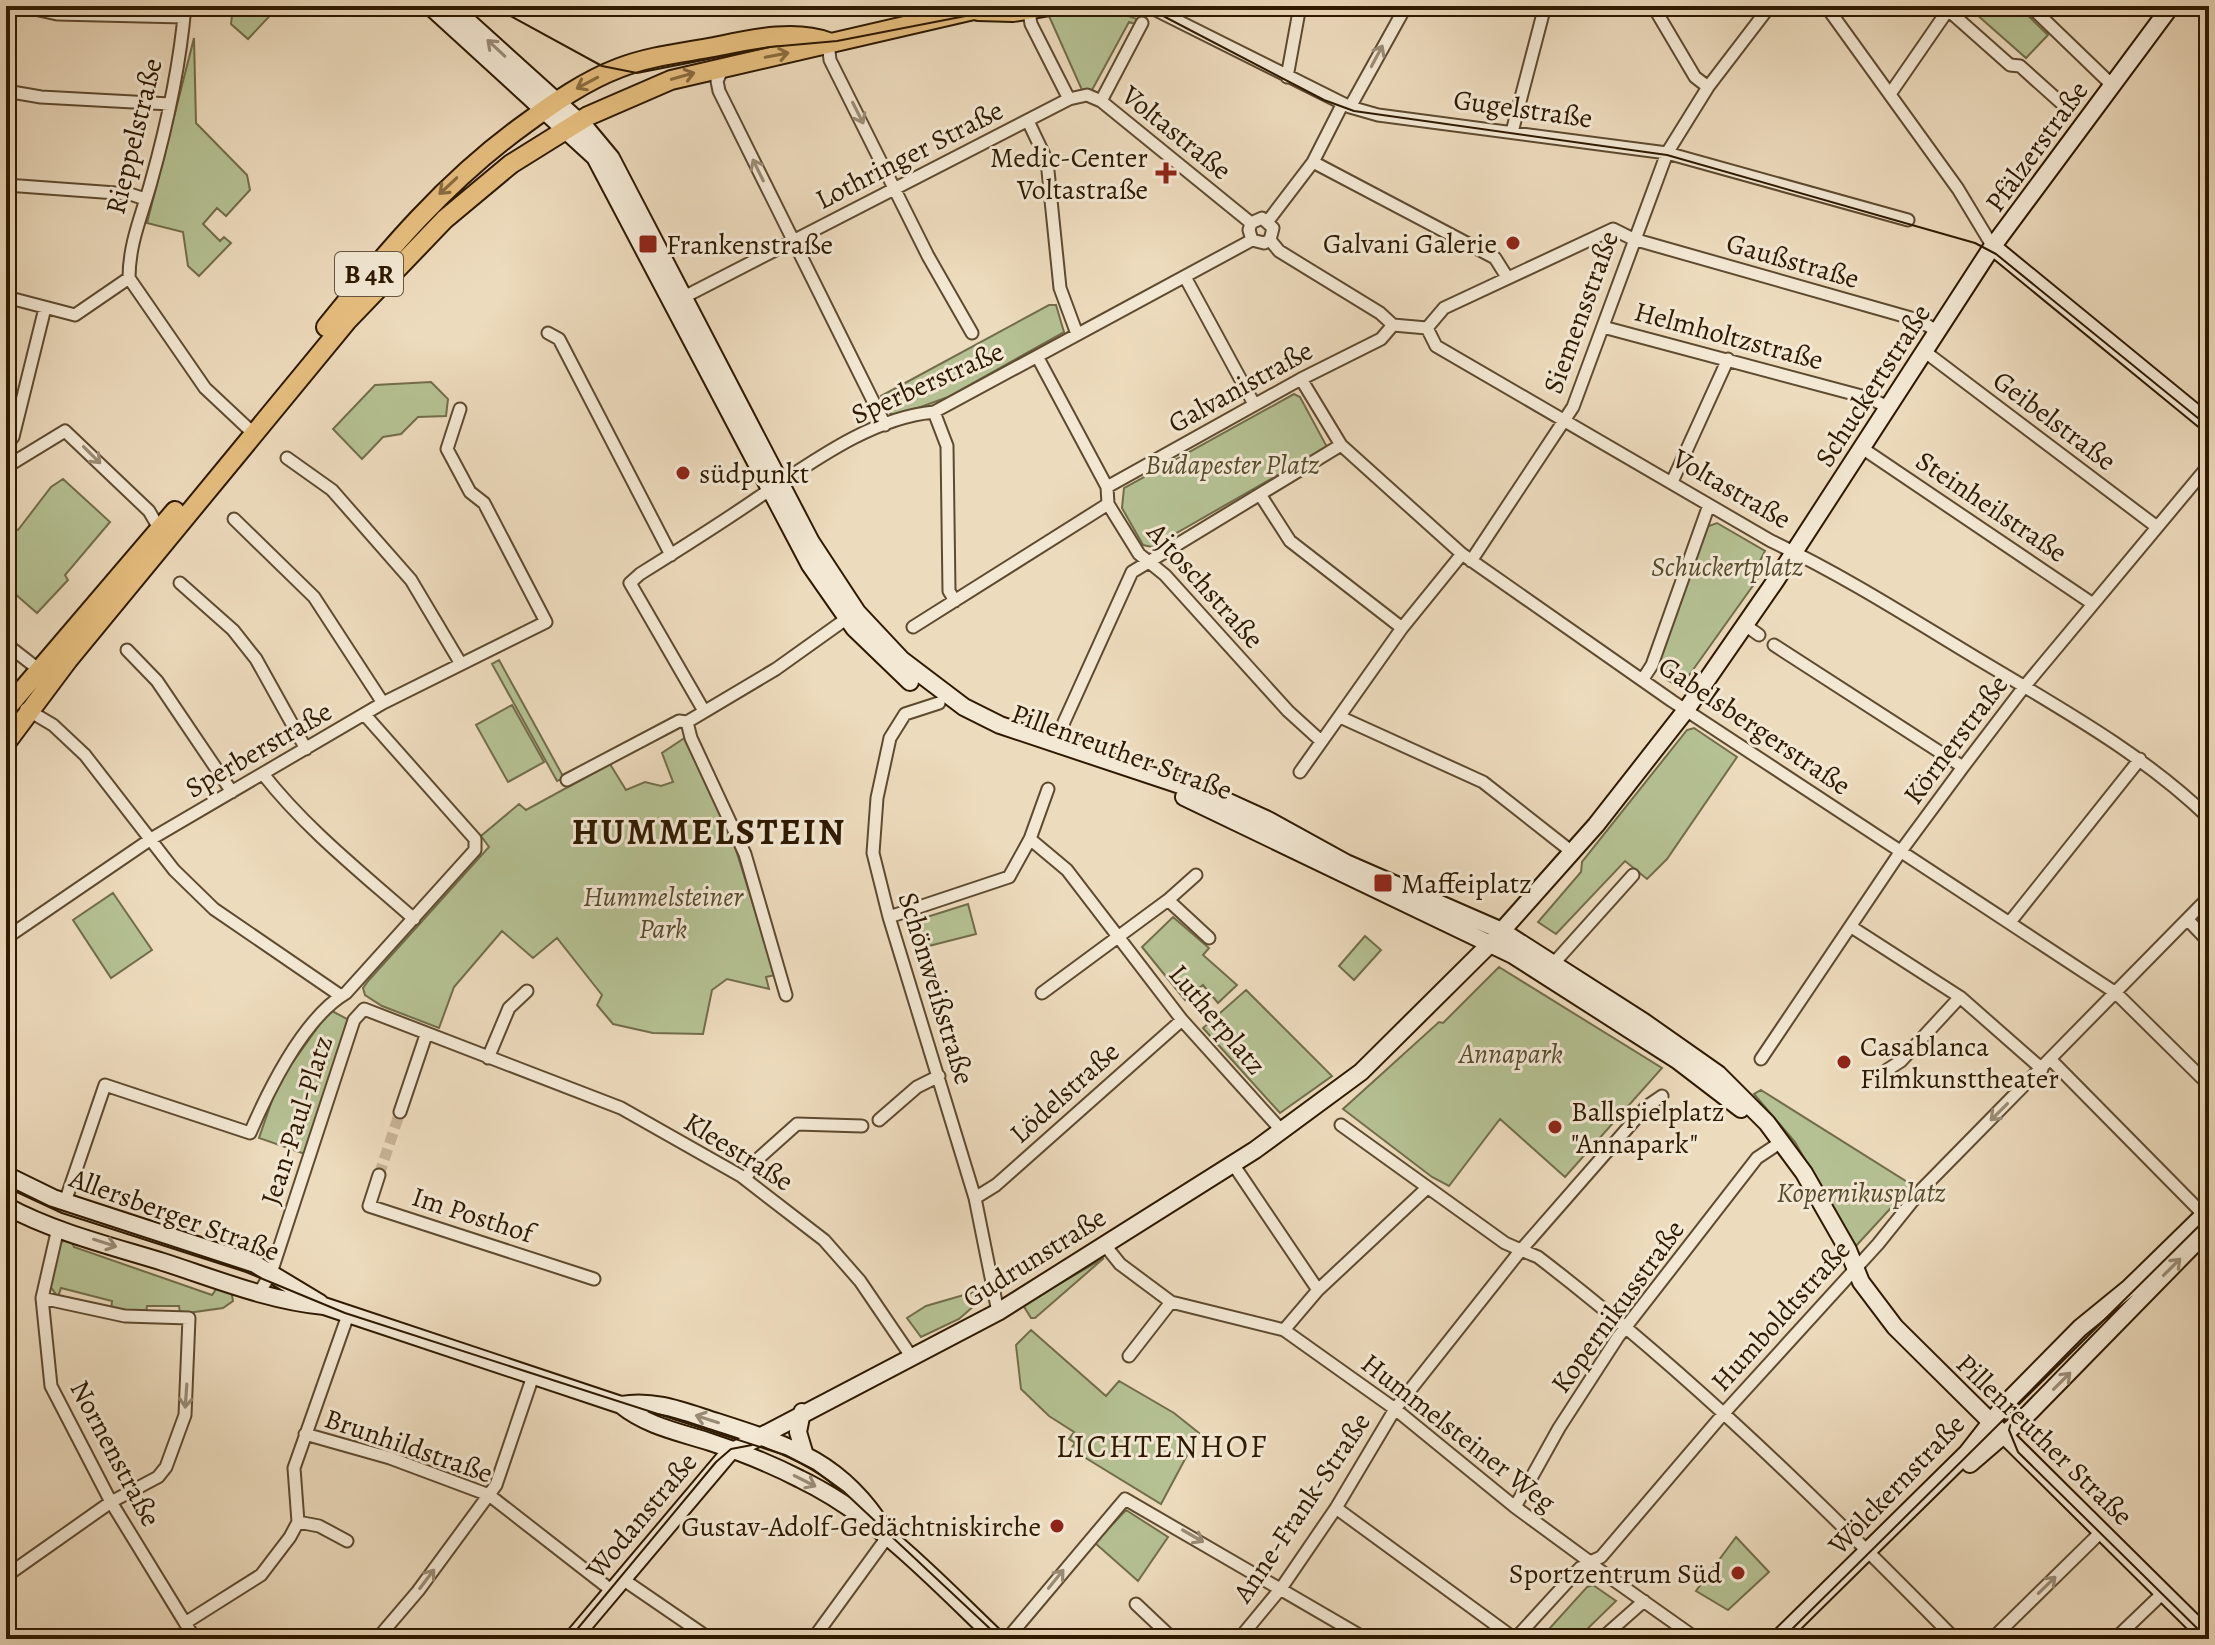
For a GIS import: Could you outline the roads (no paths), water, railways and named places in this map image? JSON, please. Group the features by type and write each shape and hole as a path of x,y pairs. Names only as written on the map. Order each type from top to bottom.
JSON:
{"main road":[{"path":"430,6 550,106"},
{"path":"451,6 550,106"},
{"name":"B 4R","path":"6,743 30,709 46,675 159,528 352,314 435,229 495,176 572,125 642,90 724,66 984,8 1050,6"},
{"name":"Pfälzerstraße","path":"1993,247 2171,6"},
{"name":"B 4R","path":"7,707 46,675 249,430 416,218 474,162 550,106 605,74 660,56 770,38 813,36 828,42"},
{"name":"Pillenreuther Straße","path":"550,106 619,170 684,297 810,565 846,619 892,667 939,703 1023,745 1218,811 1359,883 1497,937 1561,984 1705,1079 1741,1109 1775,1146 1801,1184 1841,1256 1854,1269 1900,1333 1991,1423 2005,1433 2209,1638"},
{"name":"Pillenreuther Straße","path":"572,125 610,181 774,487 846,597 902,660 976,713 1059,747 1222,799 1346,863 1554,963 1688,1051 1740,1093 1795,1158 1848,1250 1854,1269"},
{"path":"1993,247 2209,424"},
{"name":"Schuckertstraße","path":"1794,551 1993,247"},
{"path":"1497,937 1572,852 1686,710 1794,551"},
{"name":"Gudrunstraße","path":"759,1435 998,1312 1282,1131 1322,1103 1381,1053 1497,937"},
{"name":"Allersberger Straße","path":"6,1175 65,1202 241,1259 271,1273 324,1306"},
{"name":"Allersberger Straße","path":"6,1206 58,1228 259,1293 324,1306 621,1405 642,1420 733,1450 808,1483 888,1536 997,1639"},
{"name":"Wölckernstraße","path":"1792,1639 2080,1328 2119,1296 2204,1215"},
{"name":"Wölckernstraße","path":"1778,1639 2005,1433 2127,1316 2204,1215"},
{"name":"Allersberger Straße","path":"621,1405 654,1402 804,1452 841,1477 872,1507 888,1536"},
{"path":"802,1412 798,1432 804,1452"},
{"name":"Wodanstraße","path":"572,1639 733,1450 759,1435"}],"street":[{"path":"21,6 57,14 185,12"},
{"name":"Gugelstraße","path":"1148,6 1346,106 1378,115 1667,153 1908,220"},
{"path":"1287,77 1300,6"},
{"path":"1268,221 1313,162 1406,6"},
{"path":"1512,132 1545,6"},
{"path":"1653,6 1695,77 1708,87"},
{"name":"Siemensstraße","path":"1300,772 1402,628 1496,529 1573,407 1667,153 1708,87 1770,6"},
{"path":"1826,6 1958,189 1993,247"},
{"path":"2030,6 2117,80"},
{"path":"1028,8 1069,99"},
{"path":"1890,94 1948,10 2010,65 2020,66 2069,110"},
{"name":"Rieppelstraße","path":"129,278 129,251 170,104 185,12"},
{"path":"1101,101 1142,23"},
{"path":"828,42 830,60 958,314 972,333"},
{"path":"724,66 717,81 719,91 885,425"},
{"path":"6,91 41,97 170,104"},
{"name":"Voltastraße","path":"1069,99 1087,95 1101,101 1251,223"},
{"name":"Lothringer Straße","path":"684,297 1069,99"},
{"path":"1028,121 1047,161 1060,288 1077,334"},
{"path":"1313,162 1495,258 1507,277"},
{"path":"6,185 130,194 145,199"},
{"path":"1262,218 1268,221 1273,228 1270,240 1264,243 1252,240 1251,223 1262,218"},
{"path":"1270,240 1279,251 1380,313 1393,325 1427,328 1444,308 1613,229 1633,239"},
{"name":"Gaußstraße","path":"1633,239 1918,320 1937,331"},
{"name":"Sperberstraße","path":"704,711 630,583 774,487 885,425 934,412 1252,240"},
{"path":"1185,277 1254,404"},
{"path":"6,297 75,315 129,278 197,378 249,430"},
{"path":"6,446 13,437 45,308"},
{"name":"Galvanistraße","path":"1107,487 1254,404 1381,339 1393,325"},
{"name":"Helmholtzstraße","path":"1603,327 1869,398 1888,407"},
{"name":"Voltastraße","path":"1427,328 1436,346 1794,551 2140,759 2174,784 2209,818"},
{"path":"548,333 559,339 671,555"},
{"name":"Geibelstraße","path":"1924,351 2157,527"},
{"name":"Ajtoschstraße","path":"1038,358 1107,487 1108,504 1139,554 1288,711 1321,741"},
{"path":"1672,482 1728,359"},
{"name":"Gabelsbergerstraße","path":"1301,379 1341,445 1466,558 1686,710 2116,993 2209,1085"},
{"name":"Sperberstraße","path":"6,938 151,839 383,703 546,622 484,503 470,492 447,449 460,409"},
{"path":"934,412 947,446 949,591 955,601"},
{"path":"6,467 65,431 149,511 159,528"},
{"path":"1059,747 1064,722 1132,572 1147,560 1261,496 1341,445"},
{"name":"Steinheilstraße","path":"1862,448 2093,604"},
{"path":"287,458 332,490 411,580 461,664"},
{"name":"Körnerstraße","path":"1761,1059 1853,928 1901,851 1963,767 2024,687 2209,465"},
{"path":"1261,496 1290,541 1402,628"},
{"path":"913,627 1108,504"},
{"path":"1643,679 1652,665 1709,505"},
{"path":"234,519 314,597 383,703"},
{"path":"180,583 233,630 250,652 306,749"},
{"path":"567,780 679,721 687,722 776,669 846,619"},
{"path":"1745,625 1759,635"},
{"path":"6,644 46,675"},
{"path":"1774,645 1963,767"},
{"path":"127,650 157,681 232,792"},
{"name":"Schönweißstraße","path":"939,703 905,714 890,738 877,798 873,853 889,917 975,1198 998,1312"},
{"path":"7,707 30,709 85,755 174,870 214,909 341,996 414,919 477,845 365,715"},
{"path":"1340,717 1483,782 1572,852"},
{"path":"687,722 691,738 745,854 786,995"},
{"path":"2010,922 2140,759"},
{"path":"263,774 322,837 414,919"},
{"path":"889,917 1003,881 1013,872 1030,839 1048,789"},
{"name":"Lutherplatz","path":"1030,839 1067,870 1182,1020 1282,1131"},
{"path":"1042,993 1120,937 1196,875"},
{"path":"1554,963 1633,875"},
{"name":"Humboldtstraße","path":"1515,1639 1580,1568 1601,1557 1923,1188 2209,897"},
{"name":"Lutherplatz","path":"1168,900 1209,938"},
{"path":"2188,920 2209,942"},
{"path":"1853,928 1960,997 2046,1064 2204,1215"},
{"path":"488,1058 509,1008 527,991"},
{"name":"Jean-Paul-Platz","path":"65,1202 105,1085 250,1133 269,1088 326,1006 341,996"},
{"path":"1887,1070 1901,1061 1960,997"},
{"name":"Jean-Paul-Platz","path":"259,1293 271,1273 354,1020 364,1009"},
{"name":"Kleestraße","path":"364,1009 621,1108 745,1179 824,1240 860,1281 911,1356"},
{"name":"Lödelstraße","path":"975,1198 996,1185 1182,1020"},
{"path":"400,1112 426,1035"},
{"path":"879,1120 917,1087 939,1076"},
{"name":"Anne-Frank-Straße","path":"1239,1639 1282,1587 1336,1508 1395,1409 1521,1250 1646,1107 1662,1096"},
{"path":"745,1179 759,1158 797,1124 862,1126"},
{"path":"1341,1125 1505,1243 1538,1257 1627,1326 1724,1413 1955,1639"},
{"name":"Kopernikusstraße","path":"1515,1507 1559,1428 1627,1326 1757,1158 1775,1146"},
{"path":"1233,1164 1318,1290"},
{"name":"Im Posthof","path":"379,1175 369,1206 594,1279"},
{"path":"1284,1330 1318,1290 1427,1188"},
{"name":"Nornenstraße","path":"58,1228 47,1262 42,1298 51,1386 111,1502 195,1639"},
{"name":"Hummelsteiner Weg","path":"1104,1244 1120,1264 1171,1302 1284,1330 1395,1409 1515,1507 1697,1639"},
{"path":"6,1576 111,1502 158,1477 170,1459 185,1415 189,1318 125,1316 42,1298"},
{"path":"1129,1356 1171,1302"},
{"path":"185,1623 261,1575 298,1522 294,1468 348,1315"},
{"path":"377,1639 418,1591 496,1485 533,1376"},
{"name":"Brunhildstraße","path":"305,1434 390,1458 489,1495 616,1584 710,1639"},
{"path":"1007,1639 1125,1499 1282,1587 1366,1639"},
{"path":"1336,1508 1515,1639"},
{"path":"298,1522 319,1526 347,1541"},
{"path":"1992,1639 2102,1531"},
{"path":"813,1639 888,1536"},
{"path":"2115,1639 2164,1592"},
{"path":"1601,1639 1644,1601"},
{"path":"1136,1604 1173,1639"}],"tunnel":[{"path":"379,1175 400,1112"}],"tram line":[{"path":"492,6 602,66 637,73 770,47 837,41 1017,6"},
{"path":"1144,6 1324,100 1354,111 1667,155 1975,243 1996,254 2209,427"},
{"path":"6,1187 62,1213 246,1272 345,1313 785,1455 814,1470 843,1491 1001,1639"},
{"path":"1782,1639 2209,1216"},
{"path":"2015,1409 2009,1430 2018,1452 2208,1639"},
{"path":"569,1639 716,1462 731,1449 752,1445"}],"place":[{"name":"Medic-Center Voltastraße","path":"1166,173"},
{"name":"Galvani Galerie","path":"1513,243"},
{"name":"Frankenstraße","path":"648,244"},
{"name":"südpunkt","path":"683,473"},
{"name":"Maffeiplatz","path":"1383,883"},
{"name":"Casablanca Filmkunsttheater","path":"1844,1062"},
{"name":"Ballspielplatz \"Annapark\"","path":"1555,1127"},
{"name":"Gustav-Adolf-Gedächtniskirche","path":"1057,1526"},
{"name":"Sportzentrum Süd","path":"1738,1573"}],"district":[{"name":"HUMMELSTEIN","path":"709,831"},
{"name":"LICHTENHOF","path":"1162,1446"}],"park label":[{"name":"Budapester Platz","path":"1232,464"},
{"name":"Schuckertplatz","path":"1727,566"},
{"name":"Hummelsteiner Park","path":"663,912"},
{"name":"Annapark","path":"1511,1053"},
{"name":"Kopernikusplatz","path":"1861,1192"}]}
